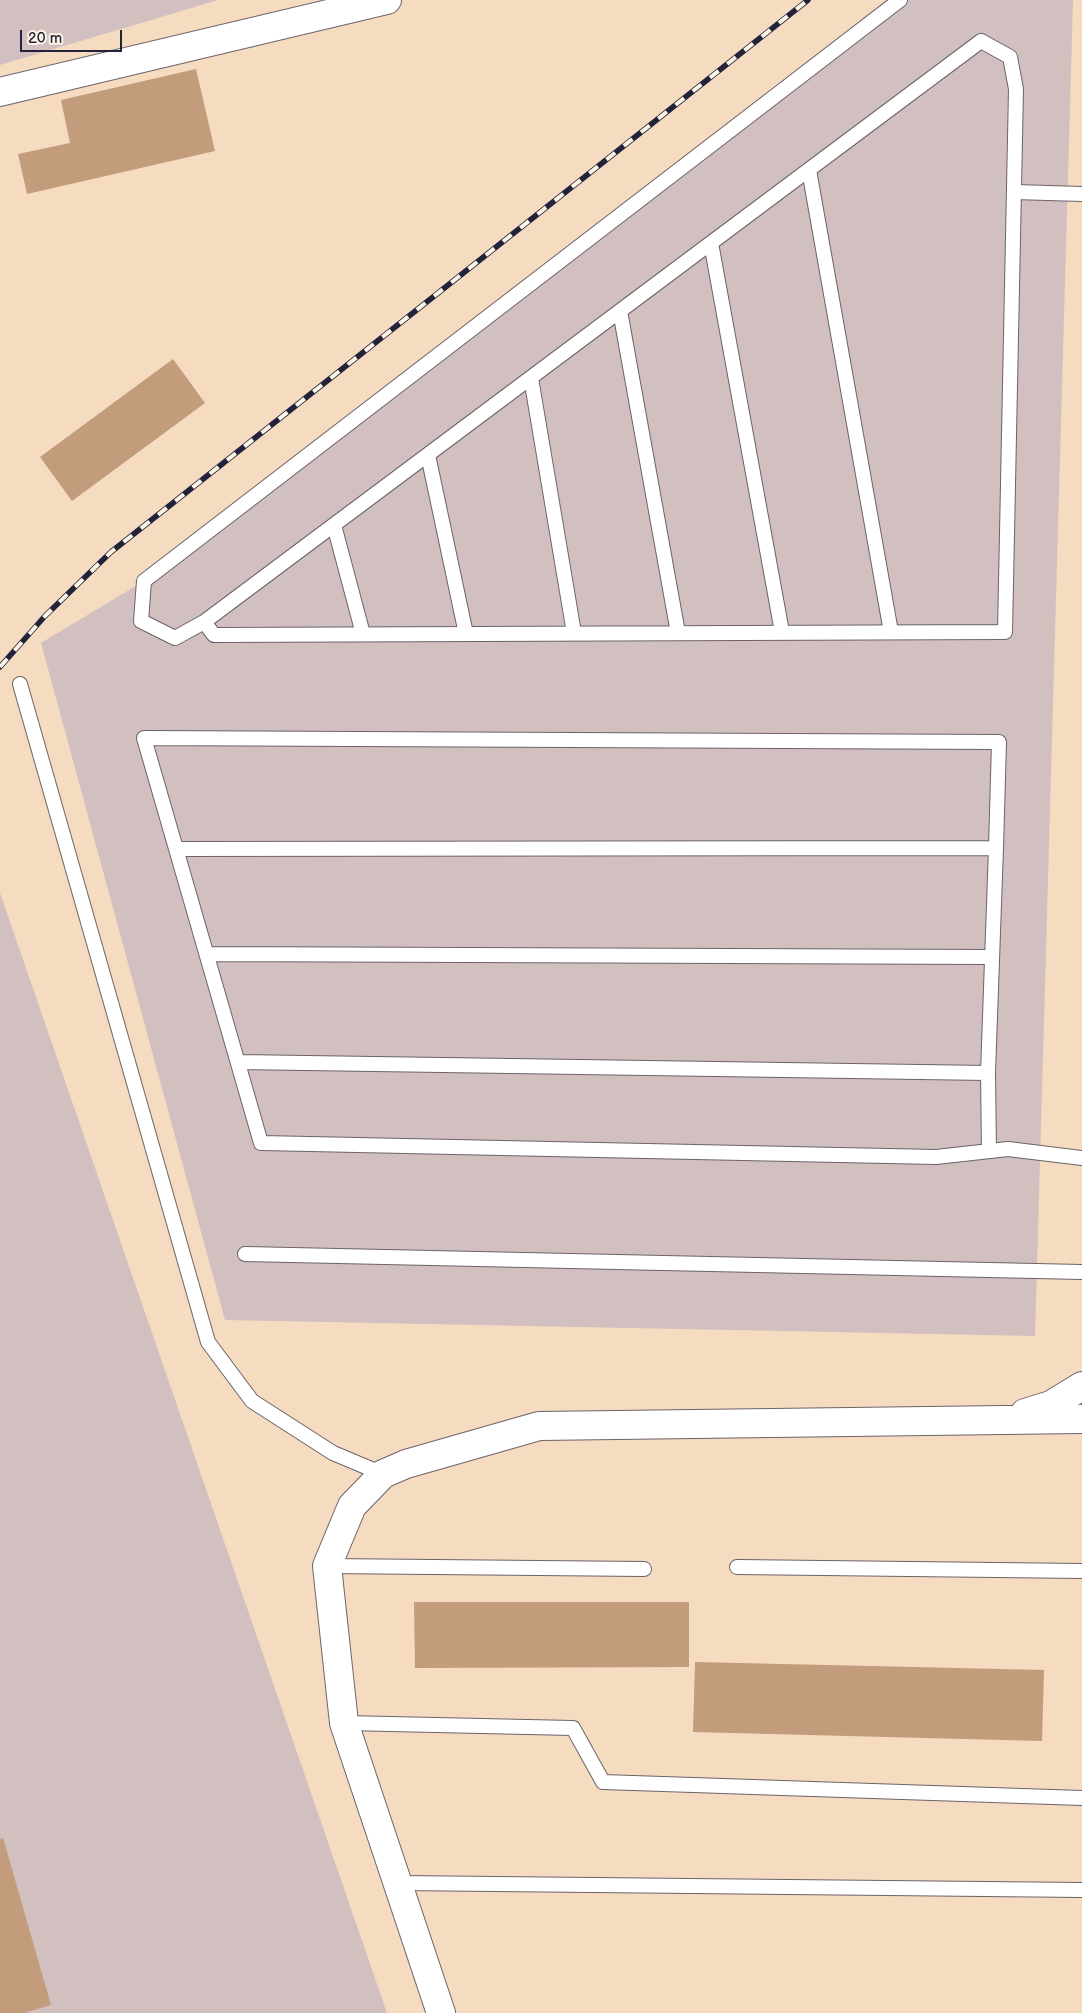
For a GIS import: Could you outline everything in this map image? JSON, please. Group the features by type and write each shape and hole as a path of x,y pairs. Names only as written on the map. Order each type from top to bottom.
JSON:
{"street":[{"path":"0,92 387,0"},
{"path":"999,1420 1051,1405 1082,1386"},
{"path":"441,2013 344,1724 327,1566 352,1506 383,1474 406,1464 539,1426 1082,1419"}],"lane":[{"path":"204,622 214,635 1005,632 1016,89 1010,57 981,41 204,622 175,638 142,621 144,581 900,0"},
{"path":"808,170 891,632"},
{"path":"1014,192 1082,194"},
{"path":"711,243 782,632"},
{"path":"620,311 678,633"},
{"path":"531,378 574,633"},
{"path":"428,454 466,634"},
{"path":"334,525 363,634"},
{"path":"20,684 208,1342 252,1402 333,1453 383,1474"},
{"path":"989,1151 988,1074 999,742 144,738 261,1143 936,1157 1008,1149 1082,1158"},
{"path":"176,849 996,848"},
{"path":"207,954 992,957"},
{"path":"238,1062 988,1074"},
{"path":"244,1254 1082,1272"},
{"path":"327,1566 644,1569"},
{"path":"737,1567 1082,1571"},
{"path":"344,1724 573,1728 603,1782 1082,1798"},
{"path":"398,1883 1082,1890"}],"shaded area":[{"path":"0,0 218,0 0,65"},
{"path":"886,0 1073,0 1035,1336 225,1320 41,643 144,581"},
{"path":"0,893 387,2013 0,2013"}],"building":[{"path":"196,69 215,151 27,194 18,154 70,143 61,100"},
{"path":"173,359 205,403 72,501 40,457"},
{"path":"414,1602 689,1602 689,1667 415,1668"},
{"path":"695,1662 1044,1670 1042,1741 693,1732"},
{"path":"3,1838 51,2005 24,2013 0,2013 0,1839"}],"railway":[{"path":"0,667 45,616 111,552 808,0"}]}
